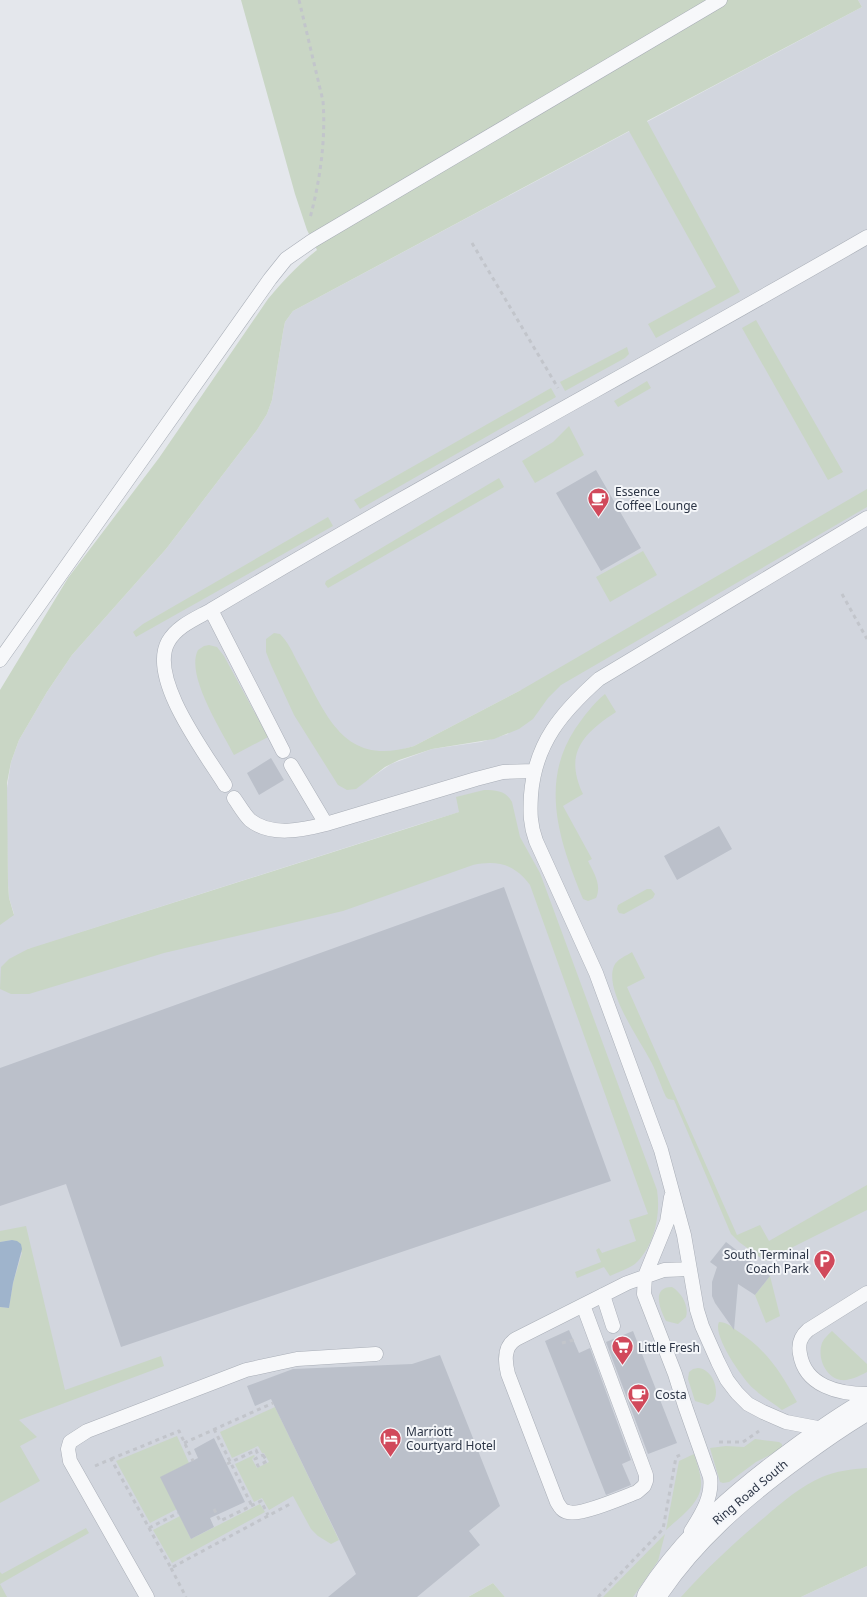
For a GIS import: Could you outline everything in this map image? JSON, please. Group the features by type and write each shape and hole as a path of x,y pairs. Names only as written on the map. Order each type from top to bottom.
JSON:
{"street":[{"name":"Ring Road South","path":"653,1595 685,1552 718,1517 776,1469 828,1430 867,1406"}],"lane":[{"path":"0,660 286,259 312,241 720,0"},
{"path":"226,785 175,702 165,673 165,650 167,643 186,623 353,526 867,237"},
{"path":"828,1430 786,1422 748,1404 737,1393 718,1362 697,1310 684,1235 661,1150 596,973 531,828 530,811 534,772 548,737 569,707 599,679 867,518"},
{"path":"211,610 284,751"},
{"path":"291,764 326,824"},
{"path":"234,798 249,819 265,828 287,831 326,824 503,772 534,772"},
{"path":"653,1595 702,1514 709,1497 711,1482 675,1374 645,1300 643,1287 645,1276 667,1222 672,1191"},
{"path":"583,1305 635,1444 646,1475 646,1481 638,1492 578,1513 572,1513 563,1510 556,1502 508,1374 505,1359 506,1352 512,1341 583,1305 627,1283 664,1270 690,1269"},
{"path":"867,1293 808,1330 802,1337 799,1346 800,1358 806,1370 820,1384 846,1393 867,1394"},
{"path":"603,1295 613,1326"},
{"path":"147,1597 76,1473 69,1457 68,1445 72,1439 86,1431 246,1370 297,1358 376,1354"}],"path":[{"path":"299,0 323,101 324,113 318,180 309,222"},
{"path":"472,243 568,406"},
{"path":"842,594 867,639"},
{"path":"184,1442 273,1403"},
{"path":"214,1429 229,1463 252,1506"},
{"path":"76,1473 179,1431 193,1461"},
{"path":"229,1463 256,1450 259,1457"},
{"path":"111,1459 186,1597"},
{"path":"214,1508 220,1521 261,1501 268,1515"},
{"path":"171,1568 290,1504"},
{"path":"149,1528 178,1513"}],"shaded area":[{"path":"858,0 867,0 867,1479 699,1597 505,1597 493,1583 468,1597 0,1597 0,924 14,914 9,898 8,884 6,794 11,762 19,740 47,692 72,655 166,549 257,430 267,414 272,400 285,322 293,311 862,7","holes":["521,690 508,734 481,742 432,749 391,764 369,779 344,767 414,746","483,805 28,949 417,825"]},
{"path":"867,1566 867,1597 801,1597"}],"green space":[{"path":"241,0 858,0 862,7 647,121 740,292 656,338 648,324 716,287 629,131 293,311 285,322 272,400 267,414 257,430 166,549 72,655 47,692 19,740 11,762 7,783 8,884 9,898 14,915 0,925 0,690 68,578 159,458 268,299 303,261 317,250 307,230 295,194"},
{"path":"756,320 843,472 828,480 742,328"},
{"path":"627,347 629,354 625,358 565,391 560,382"},
{"path":"647,381 651,388 618,407 614,401"},
{"path":"551,388 556,397 360,509 354,500"},
{"path":"569,426 584,455 535,483 522,461 553,442"},
{"path":"499,478 504,487 328,588 325,584 326,581"},
{"path":"867,489 867,507 561,685 548,698 533,719 519,729 494,739 432,749 399,760 385,767 356,789 347,790 338,785 294,715 266,652 266,639 274,633 280,634 290,648 328,717 340,732 353,743 370,749 390,751 414,746 521,690"},
{"path":"328,517 333,526 136,637 133,632 143,624"},
{"path":"643,551 657,575 610,602 596,577"},
{"path":"209,645 217,647 224,656 268,737 234,755 214,718 196,674 195,661 198,650"},
{"path":"605,694 616,712 594,728 580,746 576,756 575,767 583,794 563,806 592,859 588,861 596,879 598,893 596,898 588,901 583,899 567,857 557,814 556,792 558,771 564,750 582,719"},
{"path":"484,790 501,792 507,795 512,802 520,837 540,873 657,1190 657,1220 647,1249 635,1264 610,1276 604,1267 577,1278 575,1272 601,1262 596,1250 599,1248 602,1253 636,1241 629,1220 648,1214 530,885 512,868 490,863 473,865 343,911 164,953 29,994 11,994 0,989 1,967 9,959 28,949 459,812 456,797"},
{"path":"647,889 651,889 655,894 653,898 624,914 619,913 618,905"},
{"path":"632,952 645,978 627,987 737,1235 760,1225 769,1241 867,1185 867,1210 765,1261 731,1234 674,1100 666,1097 651,1063 618,1000 612,976 614,966 619,960"},
{"path":"26,1226 65,1390 161,1356 164,1366 19,1420 37,1437 20,1446 40,1481 0,1503 0,1307 9,1308 13,1283 22,1253 12,1240 0,1242 0,1231"},
{"path":"770,1276 780,1316 766,1323 755,1295"},
{"path":"672,1287 682,1296 686,1304 686,1317 678,1324 666,1321 661,1311 659,1300 661,1291"},
{"path":"719,1322 730,1326 747,1337 764,1353 785,1380 797,1402 782,1410 760,1395 749,1384 724,1347 718,1328"},
{"path":"832,1331 867,1364 867,1372 858,1377 841,1380 835,1378 827,1371 822,1360 821,1348 822,1343"},
{"path":"698,1368 707,1372 714,1380 716,1396 714,1401 708,1405 695,1401 688,1379 689,1372"},
{"path":"275,1407 339,1540 331,1544 311,1529 293,1496 269,1510 262,1498 254,1502 235,1464 254,1455 252,1459 257,1468 269,1462 258,1446 232,1458 220,1432"},
{"path":"177,1436 189,1463 177,1509 150,1523 116,1461"},
{"path":"755,1439 779,1442 782,1444 782,1447 756,1462 729,1482 720,1482 710,1448 726,1446 744,1447"},
{"path":"694,1454 701,1481 701,1489 690,1508 666,1530 679,1461"},
{"path":"867,1468 867,1566 801,1597 681,1597 732,1546 799,1490 827,1475"},
{"path":"260,1504 265,1512 172,1563 153,1530 180,1516 191,1539"},
{"path":"86,1528 89,1533 0,1584 0,1572 2,1574"},
{"path":"665,1534 658,1561 633,1597 603,1597"},
{"path":"493,1583 505,1597 468,1597"},
{"path":"0,1584 7,1597 0,1597"}],"water":[{"path":"12,1240 21,1244 22,1249 9,1308 0,1307 0,1242"}],"building":[{"path":"596,470 641,548 601,571 556,493"},
{"path":"271,758 284,780 259,795 247,773"},
{"path":"719,826 732,849 677,880 664,856"},
{"path":"504,887 611,1181 121,1347 66,1184 0,1206 0,1068"},
{"path":"726,1242 770,1276 755,1295 738,1284 734,1330 712,1296 712,1282 717,1267 710,1262"},
{"path":"569,1330 579,1353 590,1348 631,1460 622,1464 631,1485 606,1495 545,1341"},
{"path":"633,1331 677,1443 648,1454 606,1342"},
{"name":"Marriott Courtyard Hotel","path":"440,1355 500,1506 469,1531 480,1545 417,1597 328,1597 356,1574 271,1399 255,1406 247,1386 293,1369 412,1364"},
{"path":"214,1438 245,1502 210,1518 214,1527 191,1539 160,1477 198,1458 194,1449"}],"place":[{"name":"Essence Coffee Lounge","path":"599,517"},
{"name":"South Terminal Coach Park","path":"825,1280"},
{"name":"Little Fresh","path":"622,1366"},
{"name":"Costa","path":"639,1413"},
{"name":"Marriott Courtyard Hotel","path":"390,1457"}]}
